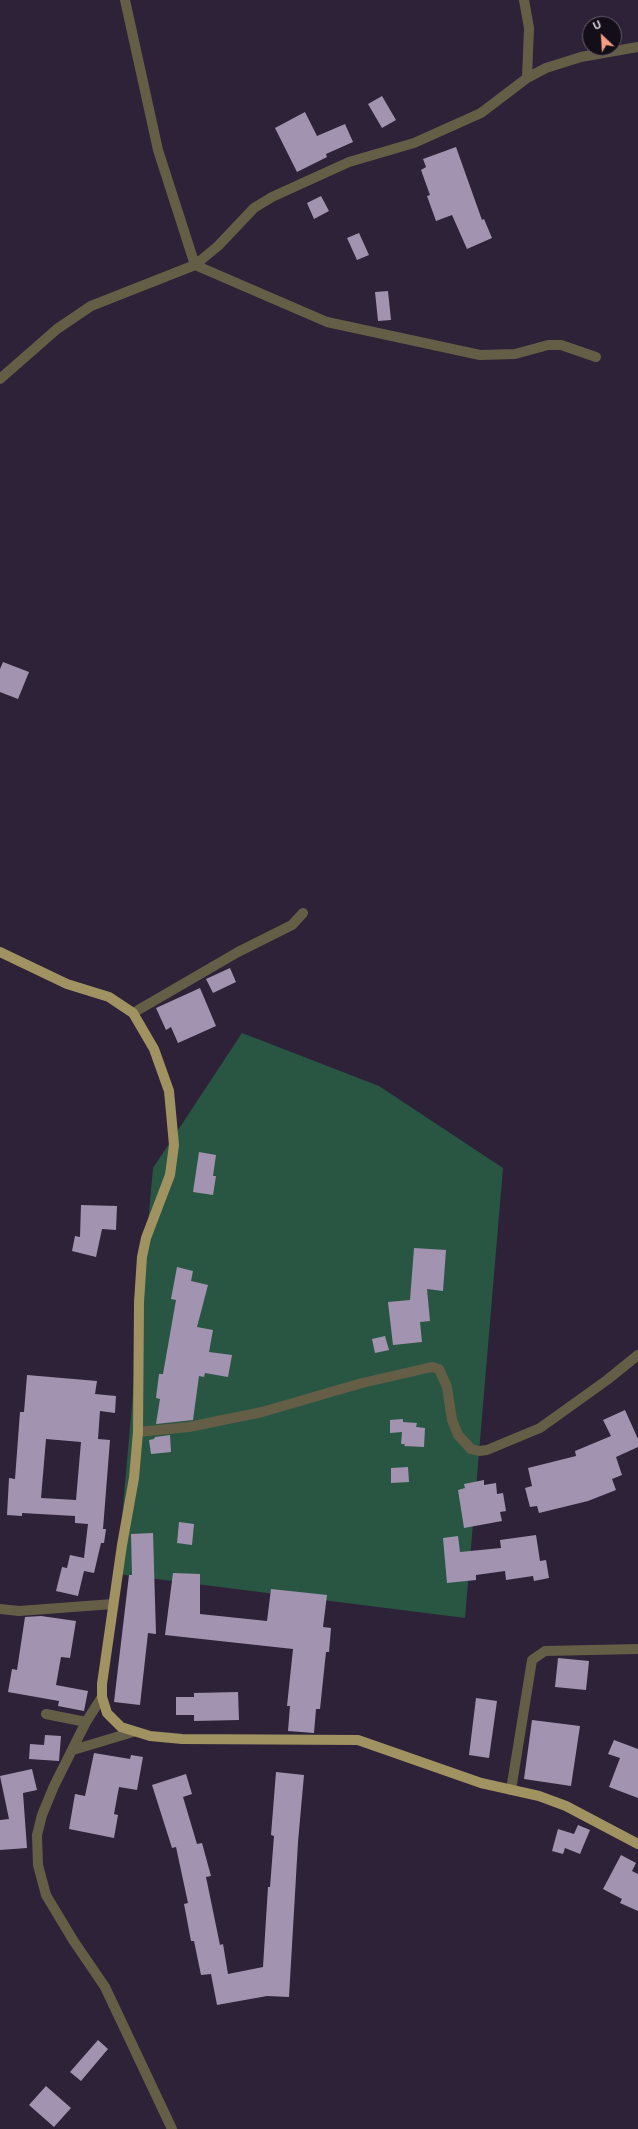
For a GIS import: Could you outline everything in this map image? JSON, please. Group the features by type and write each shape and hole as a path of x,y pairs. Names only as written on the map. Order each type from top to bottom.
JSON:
{"main road":[{"path":"0,952 67,984 109,997 133,1013 154,1049 169,1091 174,1145 170,1175 146,1238 142,1257 139,1302 138,1432 134,1478 113,1604 102,1697 107,1713 121,1727 133,1732 150,1736 182,1739 324,1738 358,1740 481,1783 539,1796 566,1806 638,1844"}],"street":[{"path":"125,0 158,150 195,265 327,322 480,355 516,354 548,345 562,345 596,357"},
{"path":"524,0 529,28 527,78"},
{"path":"0,378 57,329 91,306 195,265 218,246 254,208 272,197 350,162 414,143 481,113 527,78 546,68 581,57 638,47"},
{"path":"133,1013 238,952 292,925 303,913"},
{"path":"138,1432 189,1427 262,1412 362,1383 432,1366 439,1370 447,1387 452,1420 458,1435 471,1449 479,1451 487,1450 540,1428 607,1380 638,1355"},
{"path":"0,1609 19,1611 113,1604"},
{"path":"512,1790 532,1660 545,1651 638,1649"},
{"path":"102,1697 86,1722 54,1786 42,1816 37,1835 38,1865 46,1895 73,1940 105,1987 172,2129"},
{"path":"46,1714 86,1722"},
{"path":"73,1750 133,1732"}],"green space":[{"path":"242,1033 379,1086 503,1168 465,1618 117,1574 153,1168"}],"building":[{"path":"382,96 396,120 382,128 368,104"},
{"path":"305,112 317,136 345,124 353,142 326,154 327,157 297,172 275,128"},
{"path":"456,147 482,220 484,219 492,238 467,249 452,215 436,221 427,196 430,195 421,170 426,167 423,159"},
{"path":"321,196 329,211 314,219 307,203"},
{"path":"359,233 369,255 357,260 347,238"},
{"path":"388,291 391,320 378,321 375,292"},
{"path":"3,662 29,672 18,699 0,692 0,669"},
{"path":"230,968 236,982 213,993 206,979"},
{"path":"200,988 216,1026 178,1043 171,1027 166,1030 156,1008"},
{"path":"199,1152 216,1155 213,1176 216,1176 213,1195 193,1192"},
{"path":"81,1205 117,1206 116,1230 102,1229 96,1257 72,1251 75,1236 80,1237"},
{"path":"414,1248 446,1250 443,1291 427,1289 430,1321 420,1322 422,1342 393,1345 388,1302 410,1300"},
{"path":"177,1267 193,1271 191,1281 208,1285 197,1327 213,1330 209,1352 232,1355 228,1377 205,1373 204,1377 199,1376 193,1420 156,1424 160,1399 156,1398 159,1374 163,1374 176,1300 171,1299"},
{"path":"385,1336 389,1350 375,1353 372,1339"},
{"path":"27,1375 97,1381 95,1394 116,1396 115,1413 100,1411 98,1439 110,1440 103,1529 106,1529 104,1543 101,1543 94,1573 84,1571 78,1596 56,1591 62,1567 67,1568 70,1555 84,1558 88,1524 75,1523 75,1516 22,1513 22,1516 7,1515 9,1478 15,1479 20,1412 24,1412","holes":["46,1439 81,1442 76,1500 41,1498"]},
{"path":"625,1410 638,1439 638,1447 616,1457 622,1475 612,1479 616,1490 588,1501 539,1513 537,1506 530,1507 525,1488 532,1486 528,1468 576,1456 575,1451 611,1436 603,1420"},
{"path":"403,1419 403,1422 417,1423 416,1427 425,1428 424,1447 404,1446 405,1444 401,1444 402,1432 390,1433 390,1420"},
{"path":"170,1435 171,1452 151,1454 149,1440 154,1439 155,1437"},
{"path":"408,1467 409,1482 391,1483 391,1468"},
{"path":"484,1480 484,1485 496,1483 497,1494 503,1493 506,1511 500,1512 502,1521 464,1528 458,1490 465,1488 464,1484"},
{"path":"179,1522 194,1524 192,1545 177,1543"},
{"path":"153,1533 156,1634 148,1633 140,1705 114,1702 129,1575 132,1575 131,1534"},
{"path":"536,1535 540,1561 546,1560 549,1578 534,1581 533,1576 506,1580 505,1571 476,1575 476,1580 447,1583 443,1538 458,1536 460,1552 501,1548 500,1540"},
{"path":"173,1573 200,1574 200,1614 267,1621 271,1589 327,1595 323,1627 331,1628 329,1652 326,1652 320,1709 316,1709 314,1733 288,1731 290,1706 287,1706 293,1649 165,1635"},
{"path":"41,1616 76,1621 70,1658 61,1657 56,1685 88,1691 84,1711 58,1706 59,1701 8,1692 12,1669 17,1670 25,1617"},
{"path":"558,1658 589,1661 586,1690 555,1687"},
{"path":"238,1692 239,1720 194,1721 194,1715 176,1715 176,1697 194,1697 194,1693"},
{"path":"476,1698 497,1701 489,1758 469,1755"},
{"path":"532,1720 580,1726 571,1786 524,1779"},
{"path":"45,1735 61,1736 59,1761 29,1759 30,1744 44,1745"},
{"path":"614,1740 638,1749 638,1798 609,1787 620,1758 608,1754"},
{"path":"94,1753 130,1759 131,1755 143,1757 137,1790 119,1787 114,1814 118,1815 114,1838 69,1829 75,1794 85,1796"},
{"path":"32,1769 37,1790 23,1793 27,1848 0,1850 0,1820 9,1819 0,1776"},
{"path":"276,1772 304,1775 298,1842 289,1997 267,1996 217,2005 211,1974 201,1975 194,1941 191,1941 184,1904 188,1903 176,1847 172,1848 152,1785 186,1774 192,1794 183,1797 197,1844 202,1843 211,1876 206,1877 220,1945 223,1944 228,1974 263,1967 268,1887 270,1887 274,1836 271,1835"},
{"path":"578,1825 590,1830 580,1854 565,1848 563,1854 552,1851 558,1829 574,1834"},
{"path":"621,1855 636,1863 632,1871 638,1874 638,1911 620,1903 622,1899 603,1889"},
{"path":"98,2040 108,2049 81,2081 70,2072"},
{"path":"46,2086 71,2108 54,2127 29,2105"}]}
